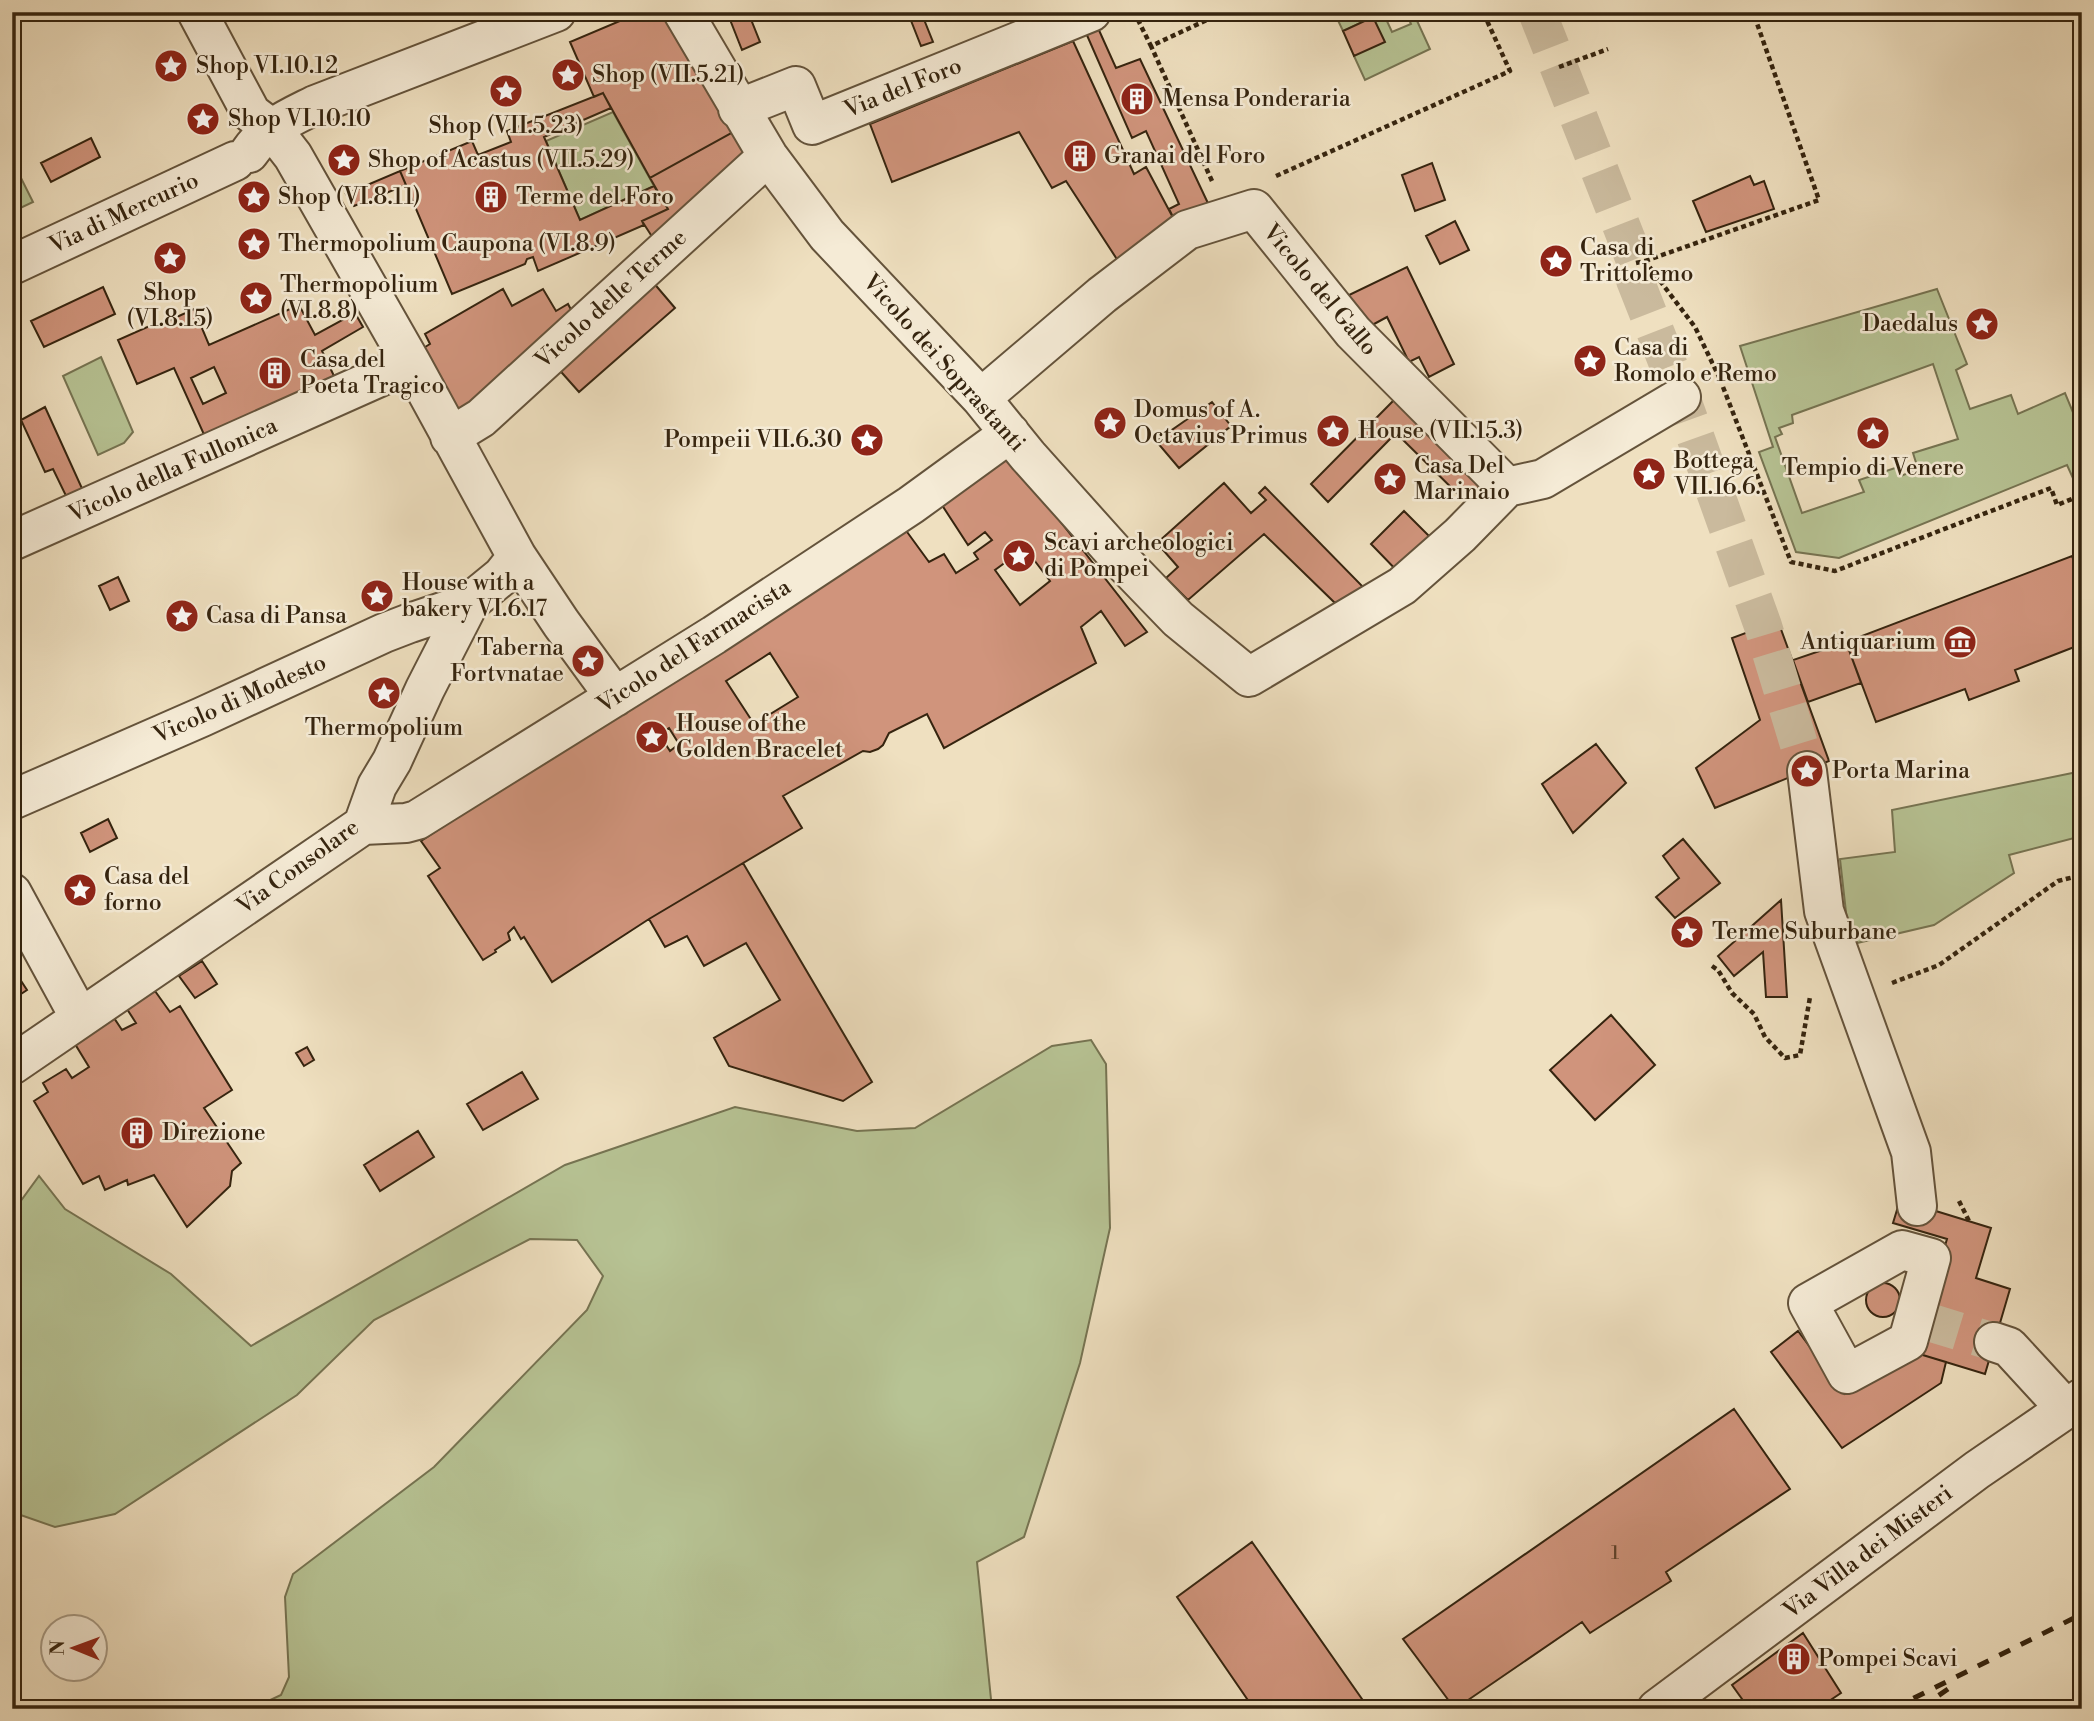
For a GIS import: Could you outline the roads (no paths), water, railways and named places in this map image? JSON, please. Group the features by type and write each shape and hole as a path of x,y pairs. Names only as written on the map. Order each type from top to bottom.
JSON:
{"street":[{"path":"197,12 251,113 252,148"},
{"path":"252,148 289,118 315,105 556,12"},
{"name":"Vicolo dei Soprastanti","path":"683,12 768,156 827,235 981,398 1089,526 1178,620 1249,677 1402,586 1460,535 1507,487"},
{"name":"Via del Foro","path":"738,109 796,86 812,125 1091,12"},
{"path":"252,148 293,156 517,557 615,697"},
{"name":"Via di Mercurio","path":"12,265 252,148"},
{"name":"Vicolo delle Terme","path":"450,437 481,418 768,156"},
{"name":"Vicolo del Gallo","path":"981,398 1102,295 1187,230 1254,209 1361,341 1507,487"},
{"name":"Vicolo della Fullonica","path":"12,541 411,363"},
{"path":"1507,487 1544,480 1681,397"},
{"name":"Vicolo del Farmacista","path":"363,825 417,820 715,635 911,505 1010,433"},
{"name":"Via Consolare","path":"12,1065 363,825 377,786 392,761 469,603 502,576 517,557"},
{"name":"Vicolo di Modesto","path":"12,800 384,633 469,603"},
{"path":"1807,771 1824,911 1911,1152 1910,1228 1931,1258 1918,1319 1908,1341 1847,1374 1808,1303 1910,1228"},
{"path":"12,893 80,1018"},
{"path":"1994,1342 2009,1347 2074,1403"},
{"name":"Via Villa dei Misteri","path":"1657,1709 1977,1470 2074,1403"}],"tunnel":[{"path":"1537,12 1636,263 1635,280 1681,397 1763,626 1807,771"},
{"path":"1922,1320 1994,1342"}],"railway":[{"path":"1892,1709 2082,1614"},
{"path":"1919,1709 1948,1689"}],"place":[{"name":"Shop VI.10.12","path":"171,66"},
{"name":"Shop (VII.5.21)","path":"568,75"},
{"name":"Shop (VII.5.23)","path":"506,91"},
{"name":"Mensa Ponderaria","path":"1137,99"},
{"name":"Shop VI.10.10","path":"203,119"},
{"name":"Granai del Foro","path":"1080,156"},
{"name":"Shop of Acastus (VII.5.29)","path":"344,160"},
{"name":"Shop (VI.8.11)","path":"254,197"},
{"name":"Terme del Foro","path":"491,197"},
{"name":"Thermopolium Caupona (VI.8.9)","path":"254,244"},
{"name":"Shop (VI.8.15)","path":"170,258"},
{"name":"Casa di Trittolemo","path":"1556,261"},
{"name":"Thermopolium (VI.8.8)","path":"256,298"},
{"name":"Daedalus","path":"1982,324"},
{"name":"Casa di Romolo e Remo","path":"1590,361"},
{"name":"Casa del Poeta Tragico","path":"275,373"},
{"name":"Domus of A. Octavius Primus","path":"1110,423"},
{"name":"House (VII.15.3)","path":"1333,431"},
{"name":"Tempio di Venere","path":"1873,433"},
{"name":"Pompeii VII.6.30","path":"867,440"},
{"name":"Bottega VII.16.6.","path":"1649,474"},
{"name":"Casa Del Marinaio","path":"1390,479"},
{"name":"Scavi archeologici di Pompei","path":"1019,556"},
{"name":"House with a bakery VI.6.17","path":"377,596"},
{"name":"Casa di Pansa","path":"182,616"},
{"name":"Antiquarium","path":"1960,642"},
{"name":"Taberna Fortvnatae","path":"588,661"},
{"name":"Thermopolium","path":"384,693"},
{"name":"House of the Golden Bracelet","path":"652,737"},
{"name":"Porta Marina","path":"1807,771"},
{"name":"Casa del forno","path":"80,890"},
{"name":"Terme Suburbane","path":"1687,932"},
{"name":"Direzione","path":"137,1133"},
{"name":"Pompei Scavi","path":"1794,1659"}]}
